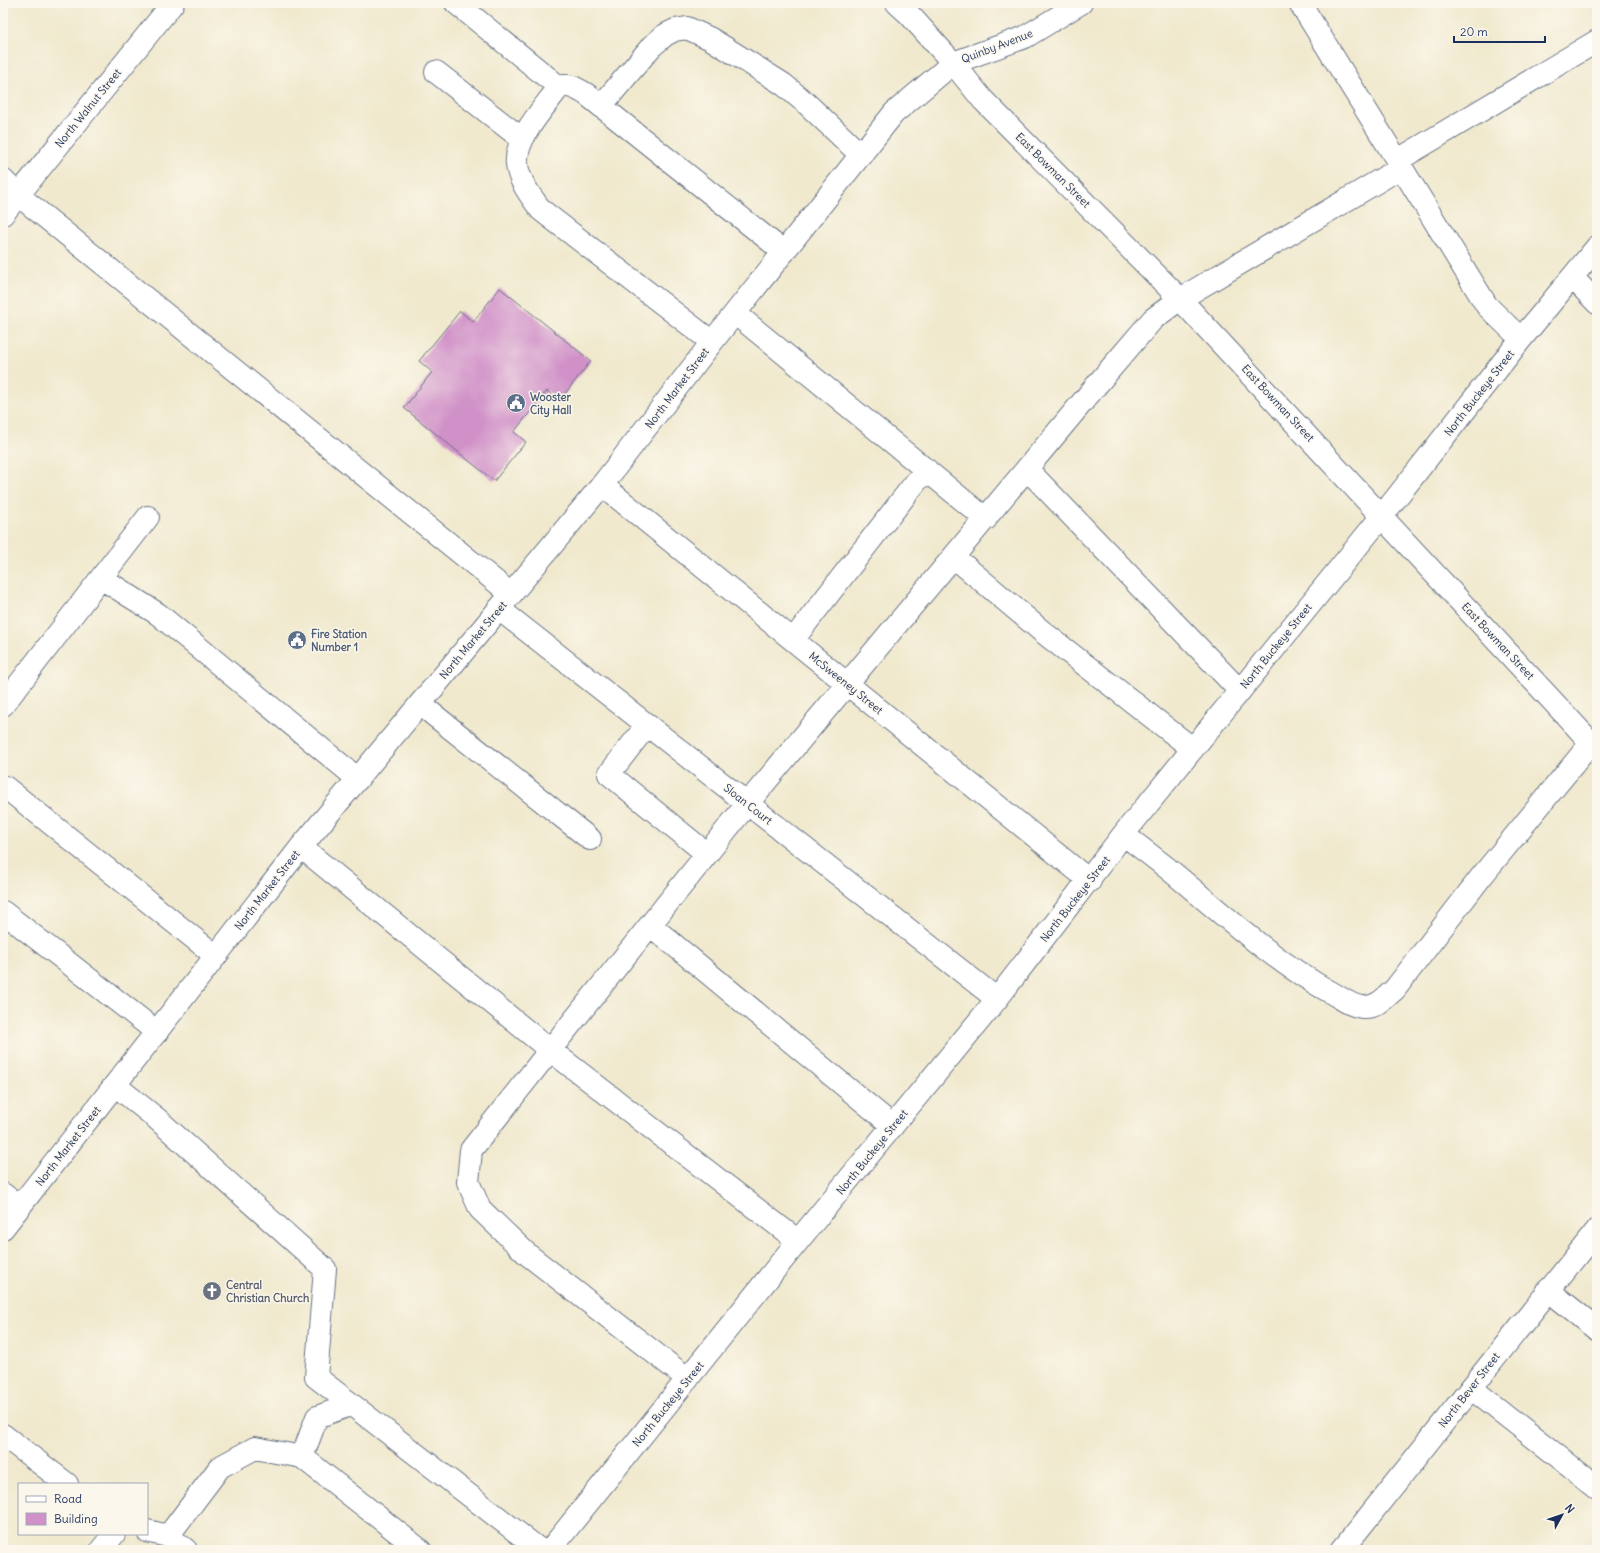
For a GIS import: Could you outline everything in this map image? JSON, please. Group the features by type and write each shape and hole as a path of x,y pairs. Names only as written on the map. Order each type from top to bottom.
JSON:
{"street":[{"name":"North Walnut Street","path":"3,214 173,3"},
{"path":"456,3 559,87"},
{"name":"East Bowman Street","path":"897,3 908,13 953,63 983,100 1180,299 1594,746"},
{"name":"Quinby Avenue","path":"953,63 1025,37 1081,3"},
{"path":"1300,3 1487,306 1521,339"},
{"path":"601,106 652,46 675,30 687,28 711,40 783,84 862,155"},
{"path":"688,1379 527,1254 480,1209 468,1182 471,1150 747,804 1153,319 1180,299 1597,41"},
{"name":"North Market Street","path":"3,1228 11,1201 115,1085 301,847 602,485 712,342 736,314 894,114 953,63"},
{"path":"436,72 522,138"},
{"path":"712,342 541,210 525,189 516,165 522,138 559,87 566,85 572,86 586,94 784,252"},
{"name":"Sloan Court","path":"3,180 18,196 505,602 647,725 997,999"},
{"name":"North Buckeye Street","path":"550,1550 798,1241 997,999 1090,881 1124,835 1382,516 1521,339 1573,278 1597,247"},
{"path":"1573,278 1597,304"},
{"path":"736,314 986,519"},
{"path":"793,640 926,469"},
{"path":"1027,469 1240,691"},
{"name":"McSweeney Street","path":"602,485 1090,881"},
{"path":"3,705 148,517"},
{"path":"954,557 1044,633 1193,750"},
{"path":"101,578 158,614 358,778"},
{"path":"420,704 590,839"},
{"path":"647,725 609,774 707,854"},
{"path":"1124,835 1171,871 1240,929 1294,969 1319,986 1352,1004 1361,1007 1372,1007 1382,1002 1395,989 1481,877 1594,746"},
{"path":"3,789 5,787 216,956"},
{"path":"301,847 550,1050 798,1241"},
{"path":"3,912 156,1032"},
{"path":"650,925 893,1126"},
{"path":"115,1085 156,1118 325,1269 316,1377 350,1405 540,1550"},
{"name":"North Bever Street","path":"1342,1550 1597,1230"},
{"path":"1548,1290 1597,1329"},
{"path":"1471,1388 1597,1487"},
{"path":"302,1457 318,1417 350,1405"},
{"path":"3,1435 66,1483"},
{"path":"168,1536 220,1467 255,1448 302,1457 420,1550"},
{"path":"148,1531 168,1536 186,1550"},
{"path":"101,1550 113,1535"}],"building":[{"path":"500,288 591,361 559,401 547,391 514,432 526,442 494,481 404,408 432,372 419,361 460,311 473,322"}],"place":[{"name":"Wooster City Hall","path":"516,403"},
{"name":"Fire Station Number 1","path":"297,640"},
{"name":"Central Christian Church","path":"212,1291"}]}
